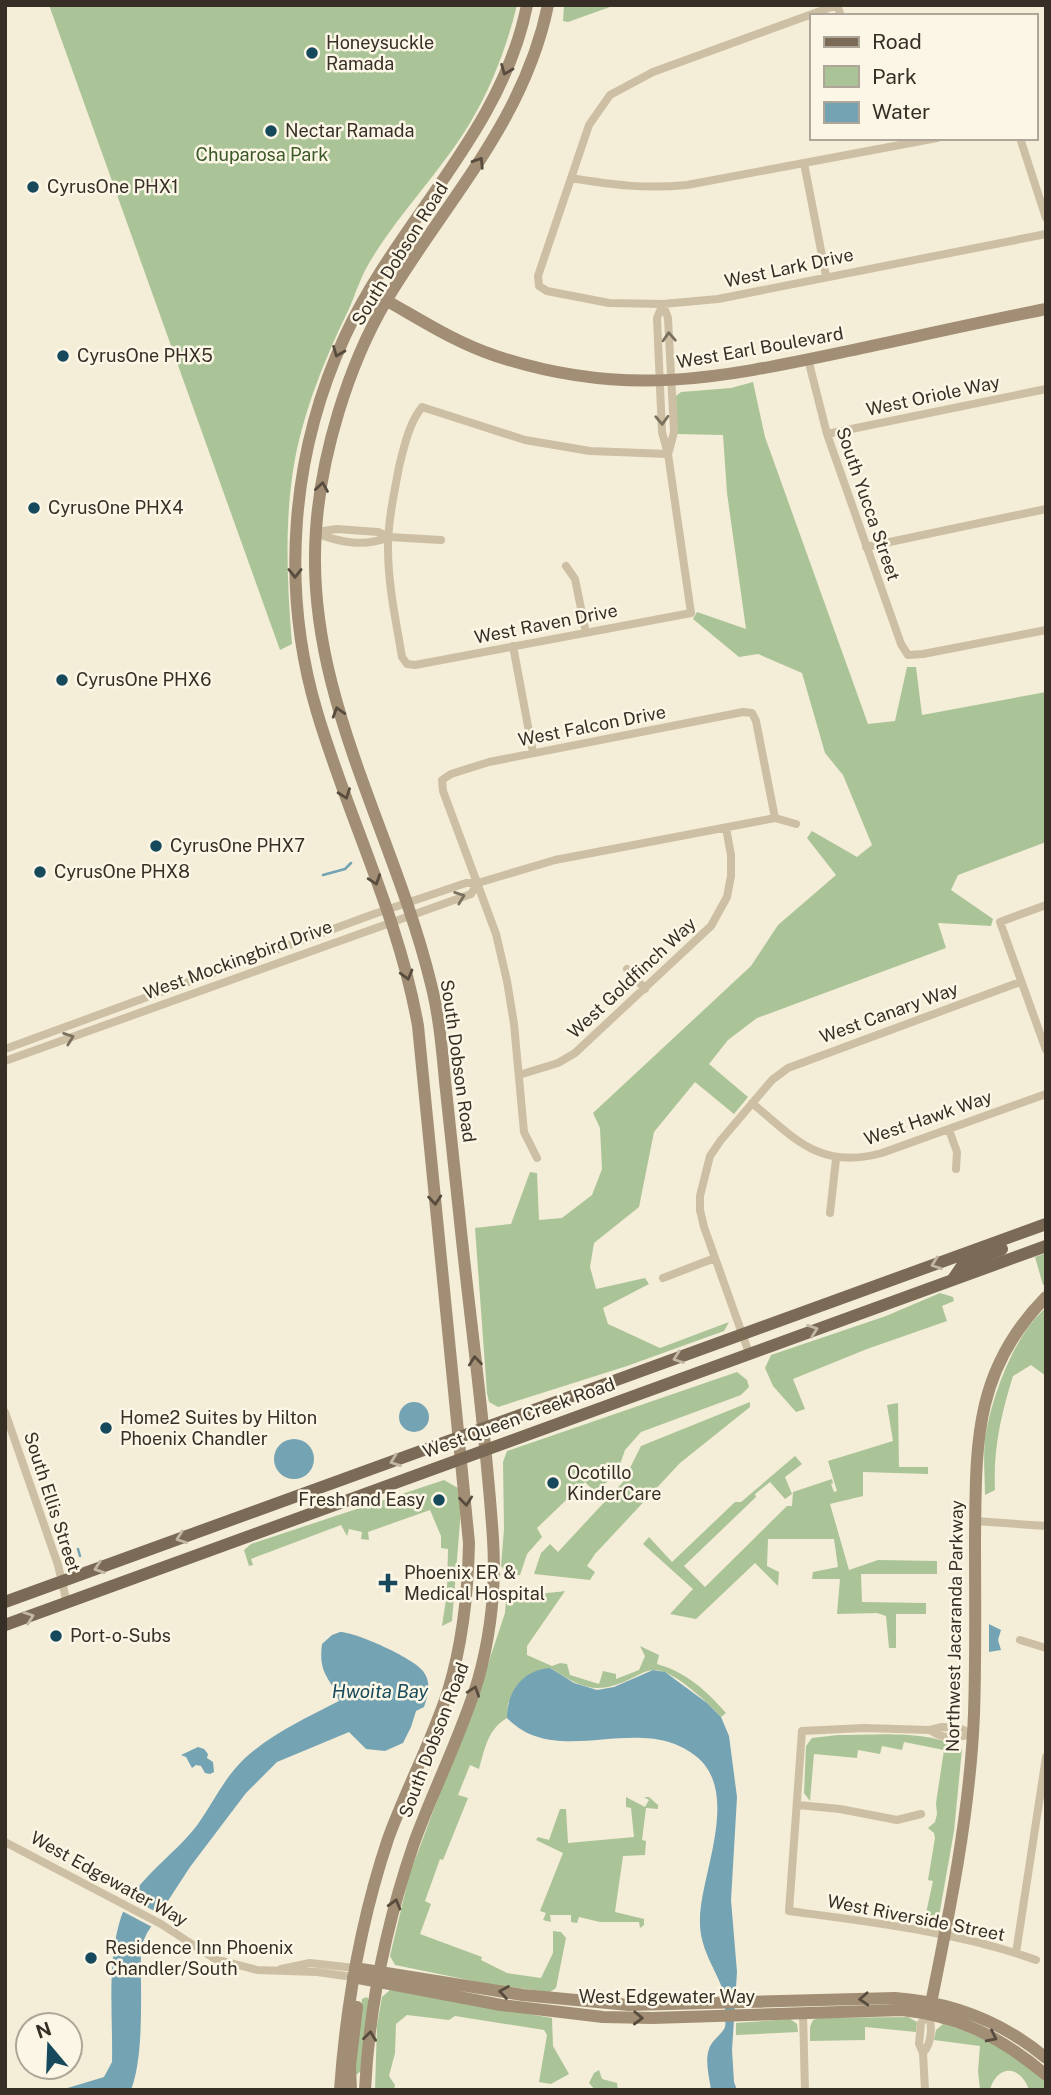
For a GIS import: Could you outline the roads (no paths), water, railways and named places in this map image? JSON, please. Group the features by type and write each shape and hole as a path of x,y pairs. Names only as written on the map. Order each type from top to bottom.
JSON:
{"main road":[{"name":"South Dobson Road","path":"340,2090 365,1921 388,1839 444,1700 461,1641 469,1552 418,1026 407,972 316,711 306,668 295,587 296,525 314,421 345,336 369,291 494,99 517,45 527,5"},
{"name":"South Dobson Road","path":"365,2090 379,1977 404,1873 477,1683 488,1634 494,1574 482,1429 438,1022 431,983 408,910 348,742 327,670 317,599 316,532 324,470 339,413 360,353 386,300 478,164 515,102 539,42 548,5"},
{"name":"West Earl Boulevard","path":"369,291 457,340 495,356 550,372 600,380 666,381 727,375 1046,309"},
{"name":"West Queen Creek Road","path":"5,1602 1046,1224"},
{"path":"953,1279 964,1263 1006,1248 1017,1235"},
{"name":"West Queen Creek Road","path":"5,1625 1046,1246"},
{"name":"Northwest Jacaranda Parkway","path":"930,2007 960,1846 972,1734 976,1448 984,1401 994,1373 1012,1338 1046,1297"},
{"path":"351,2090 356,1975"},
{"name":"West Edgewater Way","path":"356,1975 379,1977 501,2005 570,2014 652,2018 717,2010 895,1998 930,2007 1002,2042 1046,2075"},
{"path":"930,2007 954,2007 985,2020 1016,2036 1046,2058"},
{"name":"West Edgewater Way","path":"742,2009 803,2013 930,2007"}],"street":[{"path":"812,14 837,5"},
{"path":"810,15 653,72 610,95 589,125 571,178 652,188 687,185 804,163 874,146 921,140"},
{"path":"1021,140 1046,218"},
{"path":"804,163 826,276"},
{"name":"West Lark Drive","path":"571,178 538,276 539,286 547,291 609,303 663,304 718,299 1046,234"},
{"path":"388,537 390,513 402,456 415,416 422,407 525,440 590,451 668,454 674,432 666,381 668,318 663,304"},
{"name":"South Yucca Street","path":"808,359 827,435 901,644 908,655 1046,629"},
{"name":"West Oriole Way","path":"827,435 1046,389"},
{"name":"West Raven Drive","path":"388,537 392,601 402,656 407,664 415,665 691,613 668,454"},
{"path":"866,547 1046,509"},
{"path":"316,532 337,529 378,532 388,537 441,540"},
{"path":"566,566 575,579 586,633"},
{"path":"513,646 533,753"},
{"name":"West Falcon Drive","path":"478,883 443,791 442,780 451,774 489,762 743,712 752,713 756,721 775,818"},
{"name":"West Mockingbird Drive","path":"5,1049 388,916 471,894 478,883 555,860 775,818 796,824"},
{"name":"West Goldfinch Way","path":"519,1075 558,1063 575,1053 703,935 721,911 727,897 731,855 726,828"},
{"path":"478,883 496,934 507,981 524,1132 537,1158"},
{"path":"1046,905 999,922 1020,982 1042,1026 1046,1050"},
{"name":"West Mockingbird Drive","path":"5,1061 388,916"},
{"path":"627,969 645,989"},
{"name":"West Canary Way","path":"749,1353 700,1210 703,1176 710,1156 772,1080 788,1068 1020,982"},
{"path":"111,1010 115,1021"},
{"name":"West Hawk Way","path":"752,1103 807,1147 836,1158 864,1157 949,1130 1046,1094"},
{"path":"949,1130 957,1152 956,1169"},
{"path":"830,1213 836,1158"},
{"path":"663,1278 715,1258"},
{"name":"South Ellis Street","path":"5,1412 34,1493 67,1603"},
{"path":"975,1521 1046,1526"},
{"path":"1020,1640 1046,1648"},
{"path":"921,1814 897,1820 840,1809 799,1805 802,1731 864,1728 930,1730 940,1737 957,1738 972,1734"},
{"path":"1016,1953 1046,1757"},
{"name":"West Riverside Street","path":"799,1805 789,1910 944,1937 1036,1960"},
{"name":"West Edgewater Way","path":"5,1842 161,1924 215,1959 240,1967 275,1971 310,1964 356,1975"},
{"path":"1034,1842 1046,1843"},
{"path":"925,2090 923,2053 928,2047 932,2028 930,2007"},
{"path":"803,2013 805,2090"}],"water":[{"path":"414,1402 425,1406 429,1417 425,1428 414,1432 403,1428 399,1417 403,1406"},
{"path":"294,1439 308,1445 314,1459 308,1473 294,1479 280,1473 274,1459 280,1445"},
{"path":"989,1624 1001,1630 998,1640 1001,1650 989,1652"},
{"name":"Hwoita Bay","path":"340,1632 358,1636 397,1653 417,1666 426,1676 428,1689 424,1707 416,1711 403,1743 385,1751 366,1749 349,1732 277,1762 246,1793 190,1867 141,1946 140,2039 131,2090 61,2090 104,2077 112,2062 111,1992 115,1940 132,1895 198,1824 225,1782 244,1759 277,1734 339,1701 323,1669 321,1654 322,1644"},
{"path":"550,1668 574,1683 597,1690 614,1687 653,1670 665,1672 707,1703 721,1717 729,1736 737,1797 731,1900 737,1972 732,2050 737,2090 711,2090 707,2066 709,2048 725,2027 724,1993 704,1948 700,1930 717,1813 716,1792 710,1773 697,1757 675,1744 625,1738 550,1740 527,1733 507,1718 510,1699 518,1684 525,1678"},
{"path":"198,1747 208,1754 207,1758 213,1762 214,1772 205,1773 201,1766 196,1765 192,1768 186,1757 181,1755"}],"waterway":[{"path":"323,875 345,869 351,863"},
{"path":"78,1549 80,1556"}],"place":[{"name":"Honeysuckle Ramada","path":"312,53"},
{"name":"Nectar Ramada","path":"271,131"},
{"name":"CyrusOne PHX1","path":"33,187"},
{"name":"CyrusOne PHX5","path":"63,356"},
{"name":"CyrusOne PHX4","path":"34,508"},
{"name":"CyrusOne PHX6","path":"62,680"},
{"name":"CyrusOne PHX7","path":"156,846"},
{"name":"CyrusOne PHX8","path":"40,872"},
{"name":"Home2 Suites by Hilton Phoenix Chandler","path":"106,1428"},
{"name":"Ocotillo KinderCare","path":"553,1483"},
{"name":"Fresh and Easy","path":"439,1500"},
{"name":"Phoenix ER & Medical Hospital","path":"388,1583"},
{"name":"Port-o-Subs","path":"56,1636"},
{"name":"Residence Inn Phoenix Chandler/South","path":"91,1958"}],"park label":[{"name":"Chuparosa Park","path":"262,155"}]}
